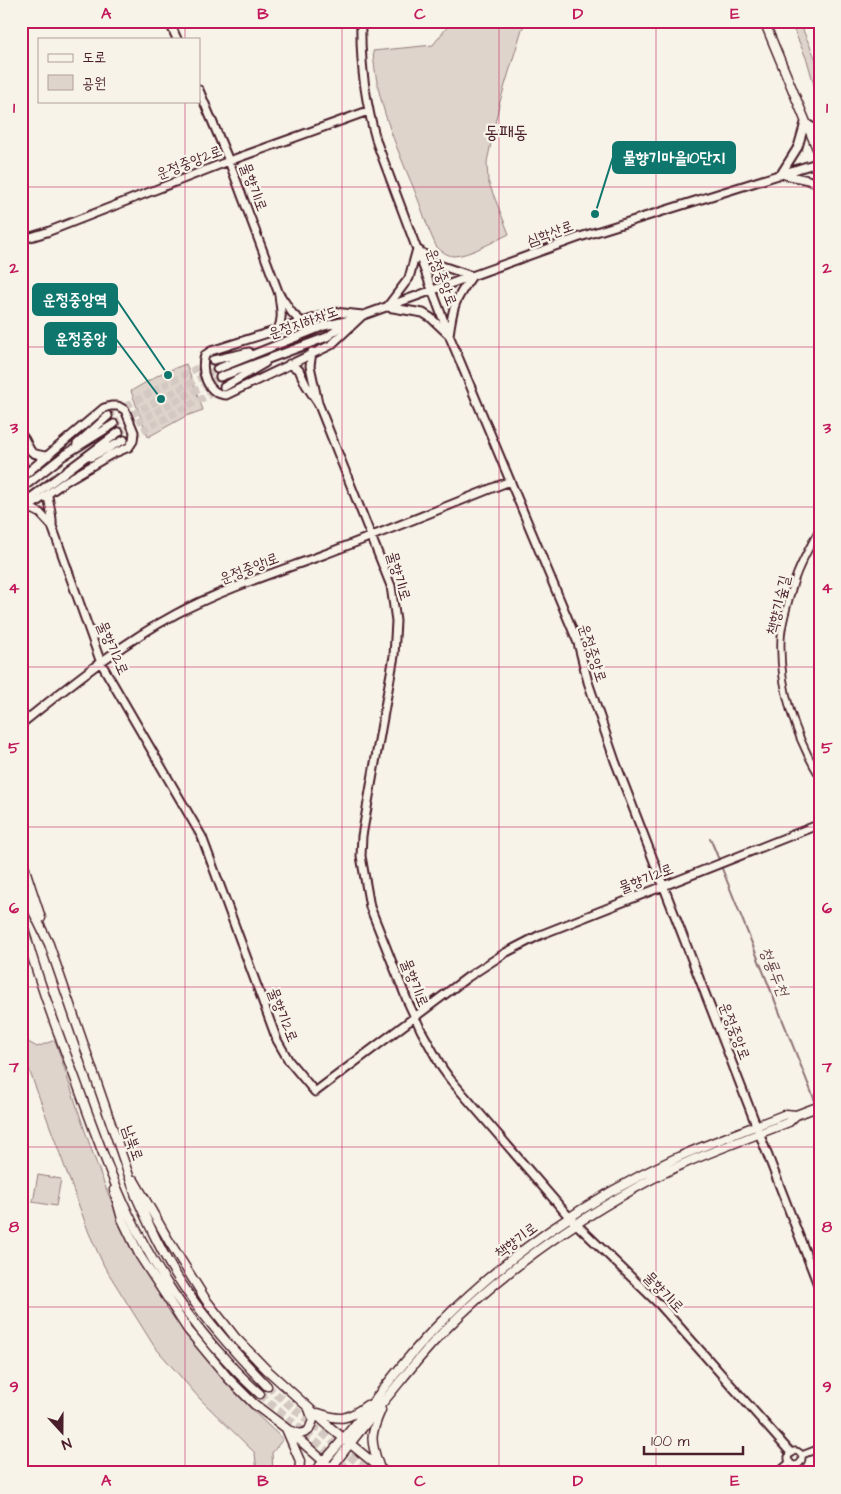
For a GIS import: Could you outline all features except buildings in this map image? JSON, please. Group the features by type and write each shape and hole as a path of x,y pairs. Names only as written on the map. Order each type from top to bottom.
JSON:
{"main road":[{"path":"764,21 820,156"},
{"path":"21,857 49,944"},
{"name":"남북로","path":"21,882 27,899 49,944 136,1196 154,1236 180,1281 236,1354 267,1386"},
{"name":"남북로","path":"21,917 30,951 108,1168 139,1234 170,1288 204,1334 228,1362 260,1394"},
{"path":"21,934 30,951"},
{"name":"책향기로","path":"313,1473 348,1441 385,1401 413,1364 446,1329 517,1265 576,1224 640,1185 718,1149 789,1122 796,1115 820,1106"},
{"name":"책향기로","path":"332,1471 348,1441 376,1397 407,1358 466,1298 519,1253 570,1218 651,1170 713,1142 786,1114 796,1115"},
{"path":"125,1163 169,1241 206,1300 235,1337 266,1369 383,1470"},
{"path":"108,1168 122,1219 136,1249 156,1283 188,1330 228,1378 254,1404 287,1429 332,1471"},
{"path":"316,1412 335,1419 344,1418 356,1413 376,1397"},
{"path":"383,1470 373,1447 372,1438 373,1429 385,1401"},
{"path":"287,1429 299,1434 309,1430 313,1420 312,1412 307,1405"},
{"path":"287,1429 300,1460 299,1473"}],"street":[{"path":"169,21 177,38"},
{"name":"운정중앙로","path":"361,21 360,52 368,110 377,143 449,335 578,643 588,682 614,761 820,1290"},
{"name":"물향기1로","path":"200,92 229,161 279,294"},
{"name":"운정중앙2로","path":"21,240 47,232 229,161 368,110"},
{"path":"820,131 806,123 798,148 781,174 808,180 820,186"},
{"name":"심학산로","path":"350,320 580,237 820,162"},
{"path":"417,249 444,268 472,276 455,301 449,335 423,313 387,307 409,278 417,249"},
{"path":"279,294 288,305 291,314 304,322"},
{"path":"278,330 282,315 279,294"},
{"path":"334,312 363,315 331,345 312,352 226,395 214,392 202,368 205,355 211,351 334,312"},
{"name":"운정지하차도","path":"217,369 324,326 350,320"},
{"name":"운정지하차도","path":"220,377 327,337 350,320"},
{"path":"213,360 269,348"},
{"path":"312,352 310,366 318,403"},
{"path":"224,387 282,354"},
{"path":"289,364 299,370 318,403"},
{"name":"물향기1로","path":"318,403 391,586 395,603 396,635 394,656 362,836 361,856 370,907 415,1018 450,1079 570,1218 660,1305 791,1453"},
{"path":"21,514 66,481 129,447 134,441 134,432 125,410 118,406 104,408 23,477"},
{"path":"21,489 63,456 108,416"},
{"path":"63,456 114,424"},
{"path":"21,505 119,432"},
{"path":"21,434 25,438 28,450 32,453 48,456"},
{"path":"68,469 124,440"},
{"path":"21,458 23,477"},
{"name":"운정중앙1로","path":"21,724 101,663 147,631 210,597 372,537 510,481"},
{"name":"물향기2로","path":"48,495 49,507 53,517 52,526 101,663 202,836 276,1040 289,1061 315,1092 468,977 505,953 540,935 820,824"},
{"path":"30,508 40,513 52,526"},
{"name":"책향기숲길","path":"820,527 795,578 781,636 782,673 793,721 812,764 820,777"},
{"path":"802,1455 820,1448"},
{"path":"790,1462 788,1458 791,1453 796,1451 802,1455"},
{"path":"790,1462 796,1465 800,1464 802,1455"},
{"path":"777,1473 790,1462"}],"green space":[{"path":"452,21 527,21 522,29 499,105 487,162 488,181 509,234 474,251 453,256 448,255 436,246 430,232 382,104 373,51 433,45"},
{"path":"790,21 799,21 820,69 820,106 807,60"},
{"path":"186,364 203,410 186,416 148,437 131,391 162,373"},
{"path":"21,1038 37,1047 55,1040 112,1204 151,1281 184,1330 221,1377 283,1439 272,1453 273,1473 257,1473 255,1453 200,1399 154,1346 104,1266 89,1233 23,1053 21,1052"},
{"path":"38,1175 61,1179 56,1206 33,1202"}],"waterway":[{"name":"청룡두천","path":"710,838 720,862"},
{"name":"청룡두천","path":"721,866 817,1106"}],"tunnel":[{"path":"108,416 213,360"},
{"path":"114,424 217,369"},
{"path":"119,432 220,377"},
{"path":"124,440 224,387"},
{"path":"267,1386 370,1473"},
{"path":"260,1394 352,1473"}],"place":[{"name":"물향기마을10단지","path":"595,214"},
{"name":"운정중앙역","path":"168,375"},
{"name":"운정중앙","path":"161,399"}],"district":[{"name":"동패동","path":"506,132"}]}
